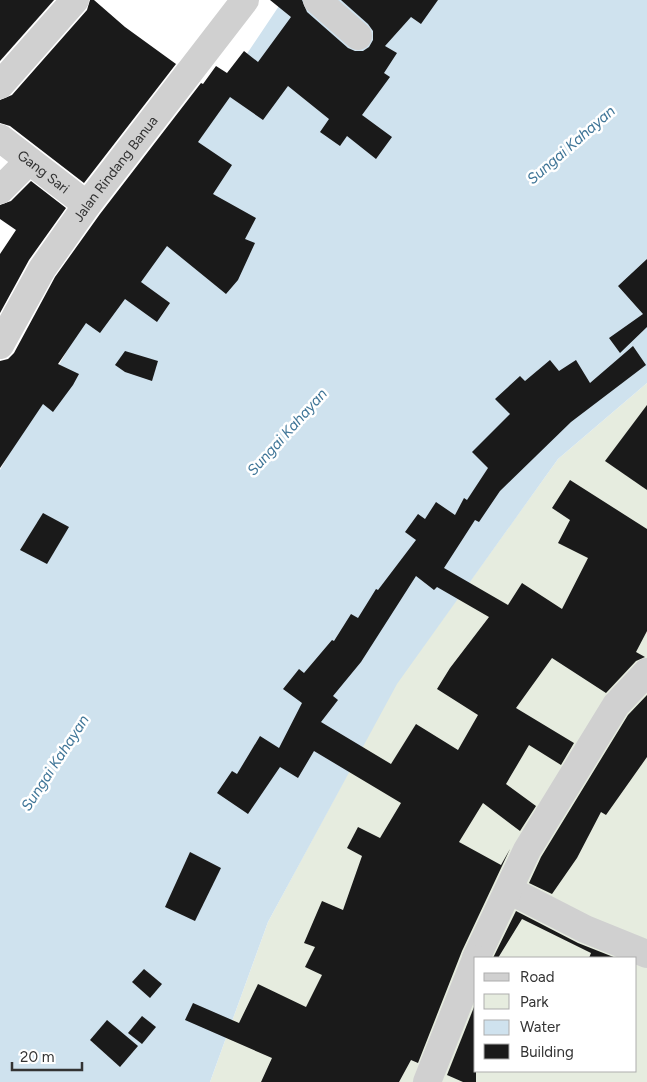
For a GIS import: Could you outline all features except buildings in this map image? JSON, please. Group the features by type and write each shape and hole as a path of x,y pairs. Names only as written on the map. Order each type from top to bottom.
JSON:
{"street":[{"path":"0,85 75,0"},
{"name":"Jalan Rindang Banua","path":"0,345 42,268 244,0"},
{"path":"317,0 358,36"},
{"name":"Gang Sari","path":"0,138 88,205"},
{"path":"0,190 29,161"},
{"path":"477,957 527,850 599,730 616,705 647,672"},
{"path":"508,890 585,929 647,954"},
{"path":"427,1082 474,964"}],"green space":[{"path":"647,383 647,1082 210,1082 268,922 396,684 558,459"}],"water":[{"name":"Sungai Kahayan","path":"283,0 647,0 647,383 558,459 397,684 268,922 210,1082 0,1082 0,470 165,176"}]}
